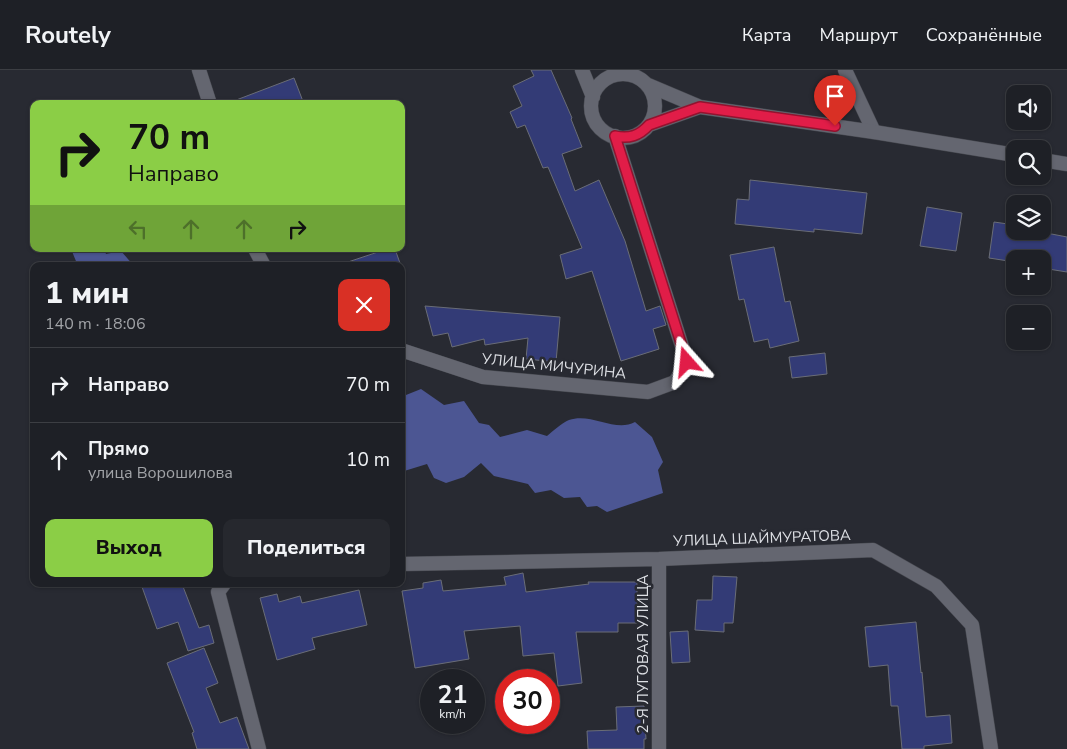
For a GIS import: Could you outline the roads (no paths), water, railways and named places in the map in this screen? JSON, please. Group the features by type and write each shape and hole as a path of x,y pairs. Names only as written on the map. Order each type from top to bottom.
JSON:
{"street":[{"path":"199,70 209,100"},
{"path":"582,70 593,97"},
{"path":"845,70 874,132"},
{"path":"648,85 654,96 654,114 649,125 644,130 634,136 615,136 604,131 596,122 592,110 595,91 603,82 617,72 638,77 648,85 700,107 874,132 1006,154"},
{"path":"649,125 700,107"},
{"name":"УЛИЦА МИЧУРИНА","path":"405,351 483,377 648,392 675,382 687,362 615,136"},
{"path":"1051,161 1067,164"},
{"name":"УЛИЦА ШАЙМУРАТОВА","path":"405,564 659,559 873,550 936,586 972,625 990,749"},
{"name":"2-Я ЛУГОВАЯ УЛИЦА","path":"659,559 659,749"},
{"path":"222,587 218,592 259,749"}],"water":[{"path":"72,252 105,252 106,254 122,252 131,262 76,262"},
{"path":"421,389 444,405 464,401 479,423 489,425 500,437 527,430 547,436 566,421 577,418 619,425 635,422 652,437 663,462 658,470 663,493 607,512 597,506 587,507 580,497 564,498 551,490 535,493 528,484 494,476 481,463 464,477 446,483 434,478 427,464 405,471 405,395"}]}
